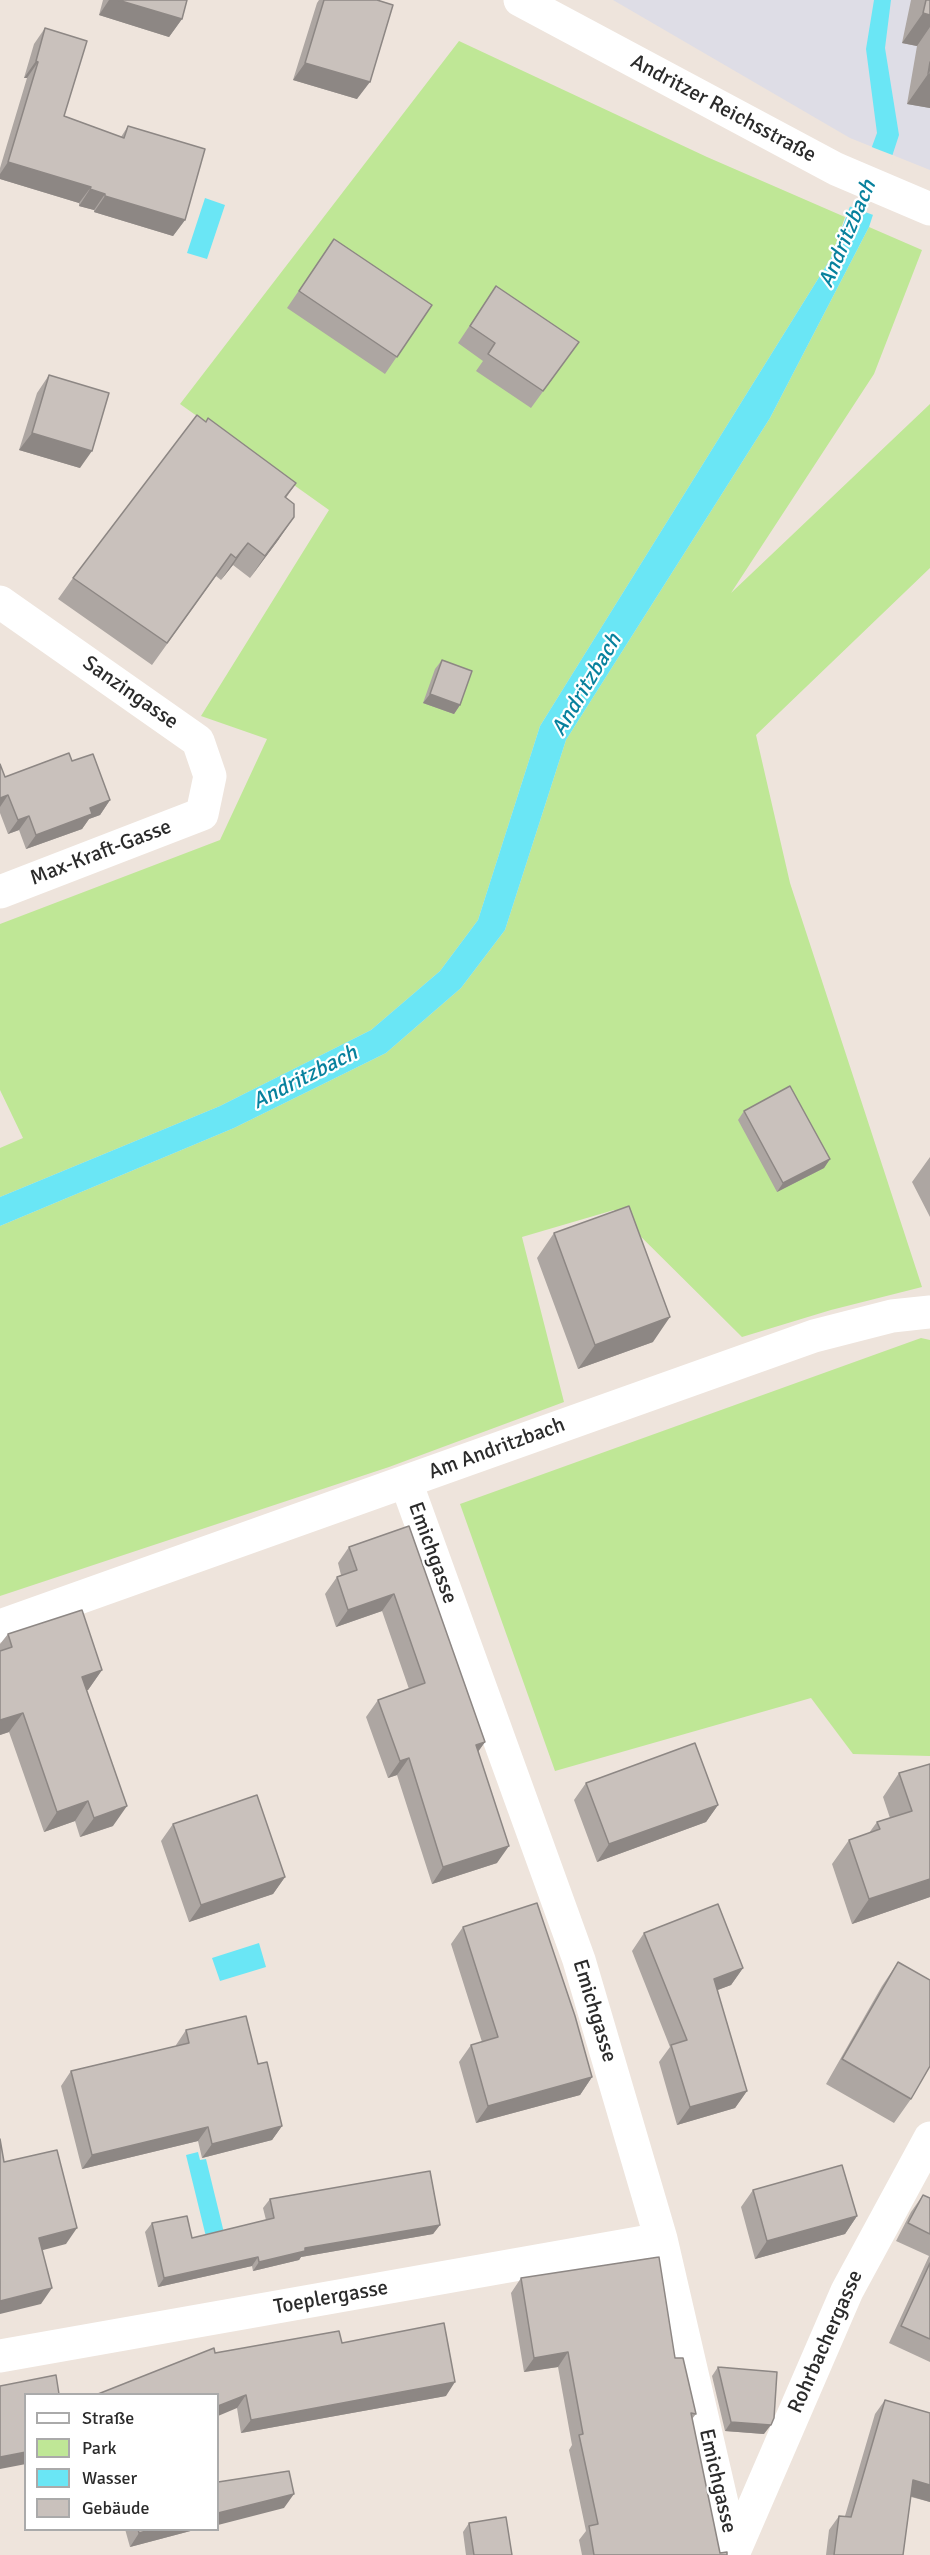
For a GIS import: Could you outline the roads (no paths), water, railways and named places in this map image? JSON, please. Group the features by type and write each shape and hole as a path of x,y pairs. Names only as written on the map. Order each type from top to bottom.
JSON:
{"street":[{"name":"Andritzer Reichsstraße","path":"519,0 837,169 917,204"},
{"name":"Sanzingasse","path":"0,602 198,741 210,776 202,814"},
{"name":"Max-Kraft-Gasse","path":"0,892 202,814"},
{"name":"Am Andritzbach","path":"0,1626 814,1336 892,1316 930,1312"},
{"name":"Emichgasse","path":"406,1482 579,1960 661,2239 734,2554"},
{"name":"Rohrbachergasse","path":"734,2554 847,2291 930,2138"},
{"name":"Toeplergasse","path":"0,2356 661,2239"}],"water":[{"name":"Andritzbach","path":"874,0 891,0 885,48 899,135 869,227 770,418 566,740 505,930 461,988 386,1053 234,1128 0,1226 0,1197 220,1106 371,1030 440,971 478,920 540,726 831,258 877,133 866,49"},
{"path":"205,198 225,205 207,259 187,253"},
{"path":"259,1943 266,1967 220,1981 212,1958"},
{"path":"198,2152 200,2160 206,2159 226,2241 208,2245 186,2155"}]}
